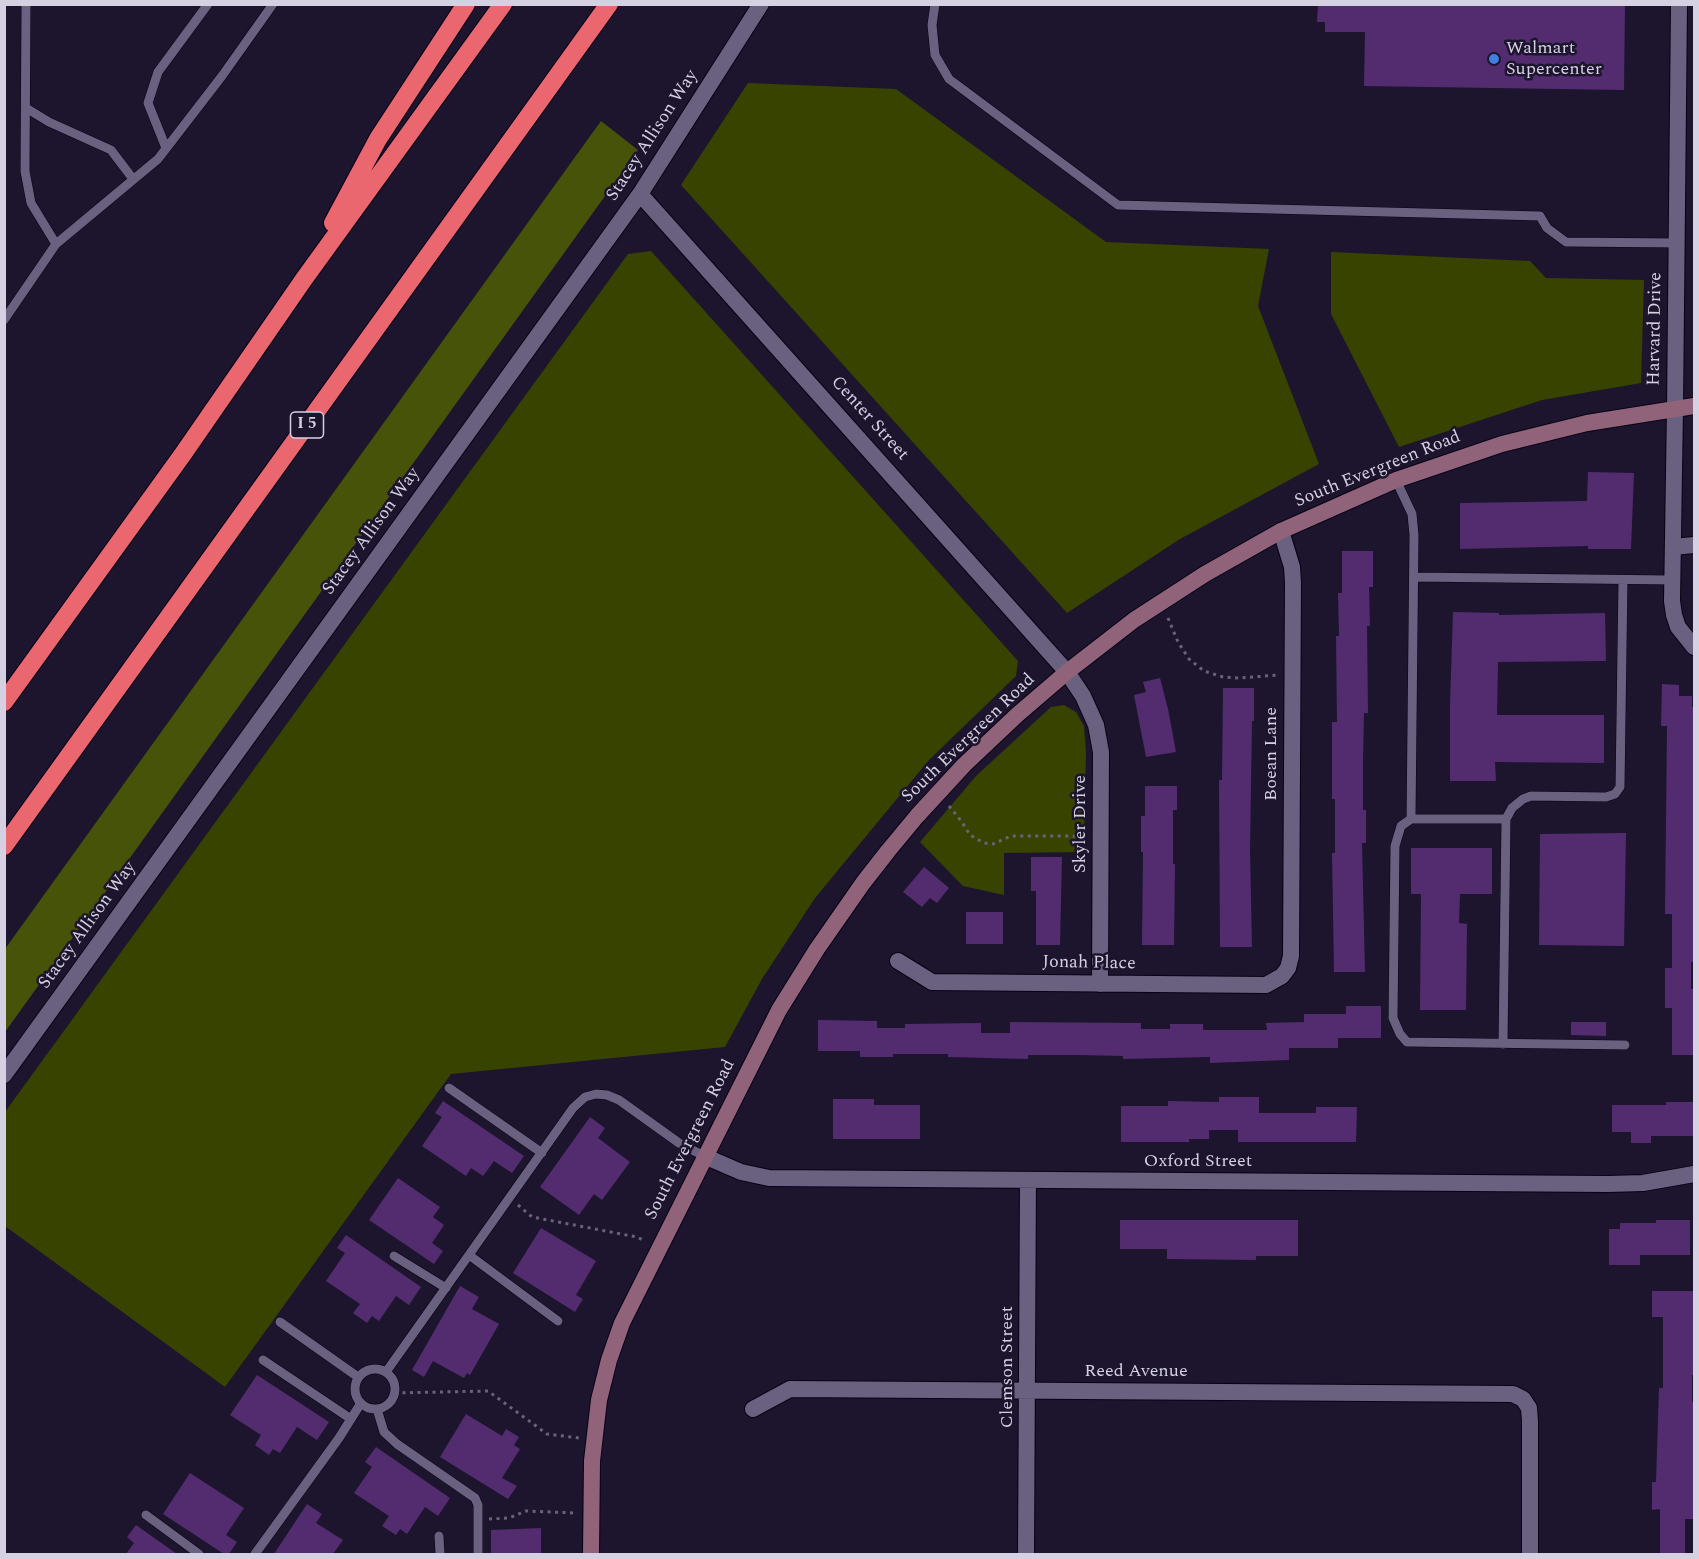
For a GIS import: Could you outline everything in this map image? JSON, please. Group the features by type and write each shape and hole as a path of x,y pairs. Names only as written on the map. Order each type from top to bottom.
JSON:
{"highway":[{"path":"304,279 378,139 466,4"},
{"path":"4,702 183,453 304,279 503,4"},
{"name":"I 5","path":"4,846 609,4"}],"main road":[{"name":"South Evergreen Road","path":"591,1554 594,1439 599,1400 609,1360 622,1323 779,1010 817,949 863,883 938,794 1010,722 1067,672 1134,620 1224,562 1281,531 1396,480 1502,444 1587,423 1695,406"}],"street":[{"name":"Stacey Allison Way","path":"4,1075 640,194 761,4"},
{"name":"Harvard Drive","path":"1679,4 1672,580 1674,615 1678,627 1695,648"},
{"name":"Center Street","path":"640,194 1067,672"},
{"name":"Boean Lane","path":"1281,531 1292,567 1291,956 1288,968 1282,976"},
{"path":"1673,547 1695,546"},
{"name":"Skyler Drive","path":"1067,672 1083,696 1096,725 1101,752 1100,984"},
{"name":"Jonah Place","path":"898,961 932,982 1266,985 1282,976"},
{"name":"Oxford Street","path":"704,1156 741,1172 769,1178 1608,1184 1643,1183 1695,1174"},
{"name":"Clemson Street","path":"1026,1554 1028,1180"},
{"name":"Reed Avenue","path":"753,1409 790,1389 1513,1394 1523,1399 1529,1408 1530,1554"}],"lane":[{"path":"26,4 25,171 31,203 56,244"},
{"path":"166,148 148,103 158,72 208,4"},
{"path":"4,320 56,244 158,159 273,4"},
{"path":"935,4 932,25 935,55 949,79 1118,205 1540,216 1547,228 1566,242 1677,243"},
{"path":"26,108 49,122 111,150 134,179"},
{"path":"1396,480 1412,514 1414,535 1411,819"},
{"path":"1414,577 1672,580"},
{"path":"1503,1044 1506,819 1512,808 1531,796 1606,797 1615,794 1620,787 1623,580"},
{"path":"1506,819 1411,819 1401,826 1395,846 1393,1018 1395,1027 1407,1042 1625,1045"},
{"path":"449,1088 542,1153"},
{"path":"386,1372 573,1108 585,1097 596,1094 607,1095 619,1100 679,1143 704,1156"},
{"path":"469,1255 558,1321"},
{"path":"394,1256 446,1288"},
{"path":"280,1322 358,1377"},
{"path":"263,1360 351,1419"},
{"path":"376,1368 386,1372 392,1378 394,1393 388,1404 377,1409 368,1408 356,1395 354,1386 358,1377 366,1370 376,1368"},
{"path":"255,1554 339,1438 361,1403"},
{"path":"377,1409 384,1432 397,1444 475,1498 478,1505 478,1554"},
{"path":"146,1515 198,1554"},
{"path":"440,1536 440,1554"}],"path":[{"path":"1161,603 1178,642 1189,659 1204,671 1223,677 1240,678 1292,673"},
{"path":"938,794 970,835 984,843 993,844 1011,836 1101,836"},
{"path":"509,1199 532,1216 637,1237 659,1248"},
{"path":"394,1393 488,1391 547,1434 594,1439"},
{"path":"478,1521 490,1518 509,1518 526,1511 591,1513"}],"green space":[{"path":"748,83 896,89 1106,242 1269,249 1258,306 1319,464 1180,539 1067,613 681,185"},
{"path":"601,121 638,150 5,1032 5,949"},
{"path":"651,251 1018,661 1016,676 929,760 815,898 762,979 725,1047 451,1074 225,1387 5,1226 5,1112 628,254"},
{"path":"1331,252 1530,261 1546,278 1644,280 1641,383 1542,400 1399,447 1331,314"},
{"path":"1064,705 1076,712 1084,726 1086,752 1084,852 1004,853 1004,895 963,886 920,842 976,776 1051,707"}],"building":[{"name":"Walmart Supercenter","path":"1318,4 1625,4 1624,90 1364,86 1365,32 1325,32 1325,22 1317,22"},
{"path":"1588,472 1634,473 1631,549 1588,549 1588,546 1460,549 1460,503 1587,501"},
{"path":"1342,551 1373,551 1373,587 1369,587 1370,626 1367,626 1368,713 1364,713 1363,759 1363,810 1366,810 1366,843 1362,843 1365,972 1334,972 1332,853 1335,853 1335,799 1332,799 1332,722 1337,722 1336,636 1339,636 1338,593 1342,593"},
{"path":"1453,612 1499,613 1499,615 1605,613 1606,661 1498,662 1497,715 1604,715 1604,763 1495,762 1496,781 1450,781"},
{"path":"1160,678 1176,752 1146,757 1134,695 1146,692 1143,682"},
{"path":"1662,684 1679,685 1679,696 1692,696 1692,707 1695,707 1695,845 1693,845 1695,962 1691,962 1691,989 1695,989 1695,1055 1672,1055 1672,1008 1665,1008 1665,968 1672,968 1672,914 1665,914 1667,726 1661,726"},
{"path":"1223,688 1254,688 1250,850 1252,947 1220,947 1219,780 1222,780"},
{"path":"1145,786 1177,786 1177,810 1173,810 1174,945 1142,945 1141,816 1145,816"},
{"path":"1626,833 1624,946 1539,945 1540,834"},
{"path":"1411,848 1492,848 1492,894 1460,894 1459,923 1467,924 1466,1010 1420,1010 1421,894 1411,894"},
{"path":"1031,857 1062,857 1060,945 1036,945 1036,891 1031,891"},
{"path":"924,867 949,888 937,903 930,898 922,907 903,892"},
{"path":"966,912 1003,912 1003,944 966,944"},
{"path":"1346,1006 1381,1006 1381,1038 1338,1038 1338,1048 1289,1048 1289,1060 1210,1063 1210,1057 1123,1059 1123,1056 1028,1055 1028,1059 948,1057 948,1054 893,1054 893,1057 860,1057 860,1051 818,1051 818,1020 877,1021 877,1028 905,1028 905,1024 981,1023 981,1033 1010,1033 1010,1022 1141,1023 1141,1029 1170,1029 1170,1024 1203,1024 1203,1030 1267,1030 1266,1023 1304,1022 1304,1014 1346,1014"},
{"path":"1571,1022 1606,1022 1606,1036 1571,1035"},
{"path":"1219,1097 1259,1097 1259,1113 1316,1113 1316,1107 1357,1107 1356,1142 1238,1142 1238,1130 1209,1130 1209,1139 1189,1139 1189,1142 1121,1142 1121,1106 1168,1106 1168,1101 1219,1102"},
{"path":"833,1099 874,1099 874,1105 920,1105 920,1139 833,1139"},
{"path":"443,1101 524,1156 512,1173 494,1161 483,1176 471,1168 466,1176 422,1146 442,1117 435,1113"},
{"path":"1666,1102 1695,1102 1695,1136 1651,1136 1651,1143 1631,1143 1631,1132 1612,1132 1612,1105 1666,1105"},
{"path":"590,1117 605,1128 598,1138 630,1162 602,1200 594,1194 579,1215 540,1187"},
{"path":"398,1178 440,1207 433,1217 444,1225 432,1243 443,1251 434,1264 369,1220"},
{"path":"1120,1220 1298,1220 1298,1256 1256,1256 1256,1260 1167,1259 1167,1249 1120,1249"},
{"path":"1656,1220 1690,1220 1690,1255 1640,1255 1640,1265 1609,1265 1609,1229 1620,1229 1620,1223 1656,1223"},
{"path":"541,1228 596,1261 576,1295 583,1299 575,1312 513,1273"},
{"path":"346,1235 421,1287 409,1305 396,1296 379,1321 372,1316 367,1323 353,1313 360,1304 326,1281 345,1253 337,1248"},
{"path":"460,1286 479,1297 472,1309 499,1324 470,1375 467,1373 464,1378 433,1361 424,1377 412,1370"},
{"path":"1652,1291 1695,1291 1695,1375 1692,1375 1692,1402 1695,1402 1695,1519 1685,1519 1685,1554 1660,1554 1660,1509 1652,1510 1652,1482 1656,1482 1659,1388 1663,1388 1663,1317 1652,1317"},
{"path":"257,1375 329,1422 317,1440 297,1427 280,1453 273,1449 269,1455 255,1445 261,1435 230,1415"},
{"path":"466,1414 502,1436 506,1429 519,1437 514,1445 520,1449 502,1478 517,1486 508,1499 440,1457"},
{"path":"376,1447 450,1498 438,1516 425,1507 407,1534 400,1529 396,1535 382,1526 389,1516 354,1493 372,1467 365,1462"},
{"path":"190,1473 244,1508 226,1535 237,1542 229,1554 224,1554 163,1514"},
{"path":"307,1504 322,1514 316,1523 343,1540 333,1554 274,1554"},
{"path":"136,1525 177,1554 126,1554 134,1543 127,1537"},
{"path":"541,1528 541,1554 491,1554 491,1530"}],"place":[{"name":"Walmart Supercenter","path":"1494,59"}]}
